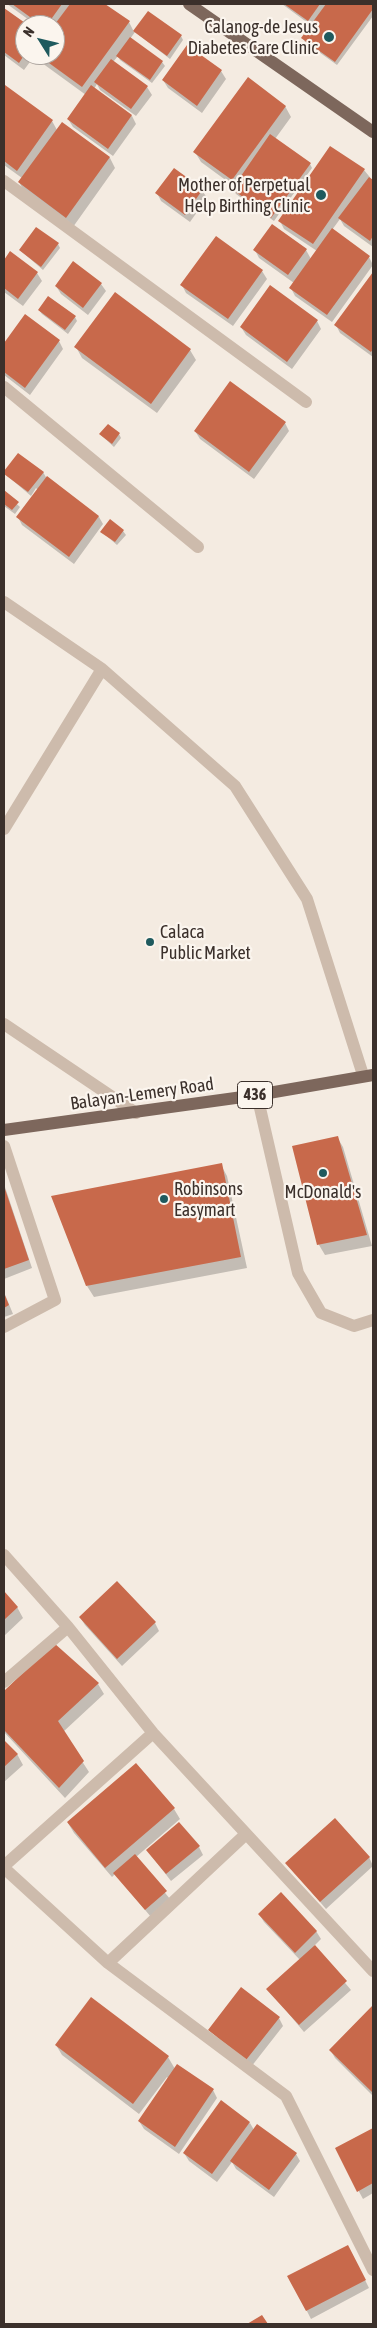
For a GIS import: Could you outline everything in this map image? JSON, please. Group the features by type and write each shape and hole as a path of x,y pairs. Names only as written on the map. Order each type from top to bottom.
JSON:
{"main road":[{"path":"189,4 373,132"},
{"name":"Balayan-Lemery Road","path":"4,1130 257,1095 368,1075"}],"street":[{"path":"4,181 306,402"},
{"path":"4,387 198,547"},
{"path":"4,604 102,669 236,786 307,899 368,1075"},
{"path":"4,829 102,669"},
{"path":"4,1024 136,1113"},
{"path":"257,1095 298,1273 321,1313 354,1326 373,1320"},
{"path":"4,1146 56,1300 4,1327"},
{"path":"4,1555 68,1627 153,1733 373,1971"},
{"path":"4,1682 68,1627"},
{"path":"153,1733 4,1867 108,1963 286,2096 373,2270"},
{"path":"108,1963 246,1834"}],"building":[{"path":"12,4 62,4 54,15 27,15"},
{"path":"70,4 105,4 130,21 82,87 52,65 65,65 65,15 62,15"},
{"path":"284,4 320,4 308,21"},
{"path":"326,4 373,4 373,9 335,62 301,38"},
{"path":"4,8 15,16 15,60 4,52"},
{"path":"148,11 182,35 167,56 133,31"},
{"path":"130,37 163,61 150,80 116,56"},
{"path":"187,45 222,70 197,106 162,80"},
{"path":"111,59 148,86 131,109 94,82"},
{"path":"248,77 286,106 232,180 193,152"},
{"path":"5,85 53,120 17,171 4,161"},
{"path":"91,85 132,115 108,149 67,119"},
{"path":"62,122 110,157 66,218 18,182"},
{"path":"270,134 311,163 271,218 232,189"},
{"name":"Mother of Perpetual Help Birthing Clinic","path":"330,146 365,169 313,244 278,221"},
{"path":"174,168 203,189 185,215 155,193"},
{"path":"369,177 373,180 373,236 370,241 338,218"},
{"path":"272,224 307,249 288,275 253,250"},
{"path":"36,227 59,243 41,267 19,250"},
{"path":"332,228 370,256 327,315 289,288"},
{"path":"216,236 263,270 228,319 180,285"},
{"path":"10,251 38,272 18,299 4,288 4,260"},
{"path":"73,261 102,283 83,308 55,286"},
{"path":"373,272 373,349 371,352 334,325"},
{"path":"270,285 318,320 287,362 240,327"},
{"path":"115,292 191,349 151,404 74,347"},
{"path":"48,296 76,316 65,330 38,310"},
{"path":"25,314 60,340 25,388 4,372 4,343"},
{"path":"230,381 286,422 249,472 194,431"},
{"path":"108,424 120,433 112,444 99,434"},
{"path":"18,453 44,472 28,492 4,474 4,471"},
{"path":"47,476 99,516 69,557 16,517"},
{"path":"4,490 19,502 12,510 4,504"},
{"path":"110,519 124,530 115,542 100,532"},
{"path":"338,1136 367,1235 317,1245 292,1146"},
{"path":"222,1163 241,1257 86,1286 51,1196"},
{"path":"4,1186 29,1260 4,1269"},
{"path":"4,1293 9,1305 4,1308"},
{"path":"117,1581 156,1622 117,1659 79,1617"},
{"path":"4,1591 18,1607 4,1620"},
{"path":"54,1643 99,1683 58,1721 84,1761 59,1788 4,1730 4,1691"},
{"path":"4,1740 18,1754 4,1767"},
{"path":"136,1763 175,1808 105,1868 67,1822"},
{"path":"335,1818 370,1857 320,1902 285,1863"},
{"path":"179,1822 200,1846 166,1874 146,1850"},
{"path":"135,1854 167,1891 145,1910 113,1873"},
{"path":"281,1892 317,1931 295,1953 258,1914"},
{"path":"315,1945 347,1981 299,2025 266,1989"},
{"path":"241,1987 280,2017 246,2060 208,2030"},
{"path":"91,1997 169,2056 133,2104 55,2045"},
{"path":"373,2005 373,2091 372,2092 329,2050"},
{"path":"177,2064 214,2089 175,2147 138,2121"},
{"path":"221,2100 250,2122 212,2174 183,2153"},
{"path":"257,2124 297,2153 269,2190 230,2161"},
{"path":"373,2128 373,2183 357,2192 335,2148"},
{"path":"348,2245 366,2280 306,2311 287,2276"},
{"path":"262,2315 268,2324 247,2324"}],"place":[{"name":"Calanog-de Jesus Diabetes Care Clinic","path":"329,37"},
{"name":"Mother of Perpetual Help Birthing Clinic","path":"321,195"},
{"name":"Calaca Public Market","path":"150,942"},
{"name":"McDonald's","path":"323,1173"},
{"name":"Robinsons Easymart","path":"164,1199"}]}
